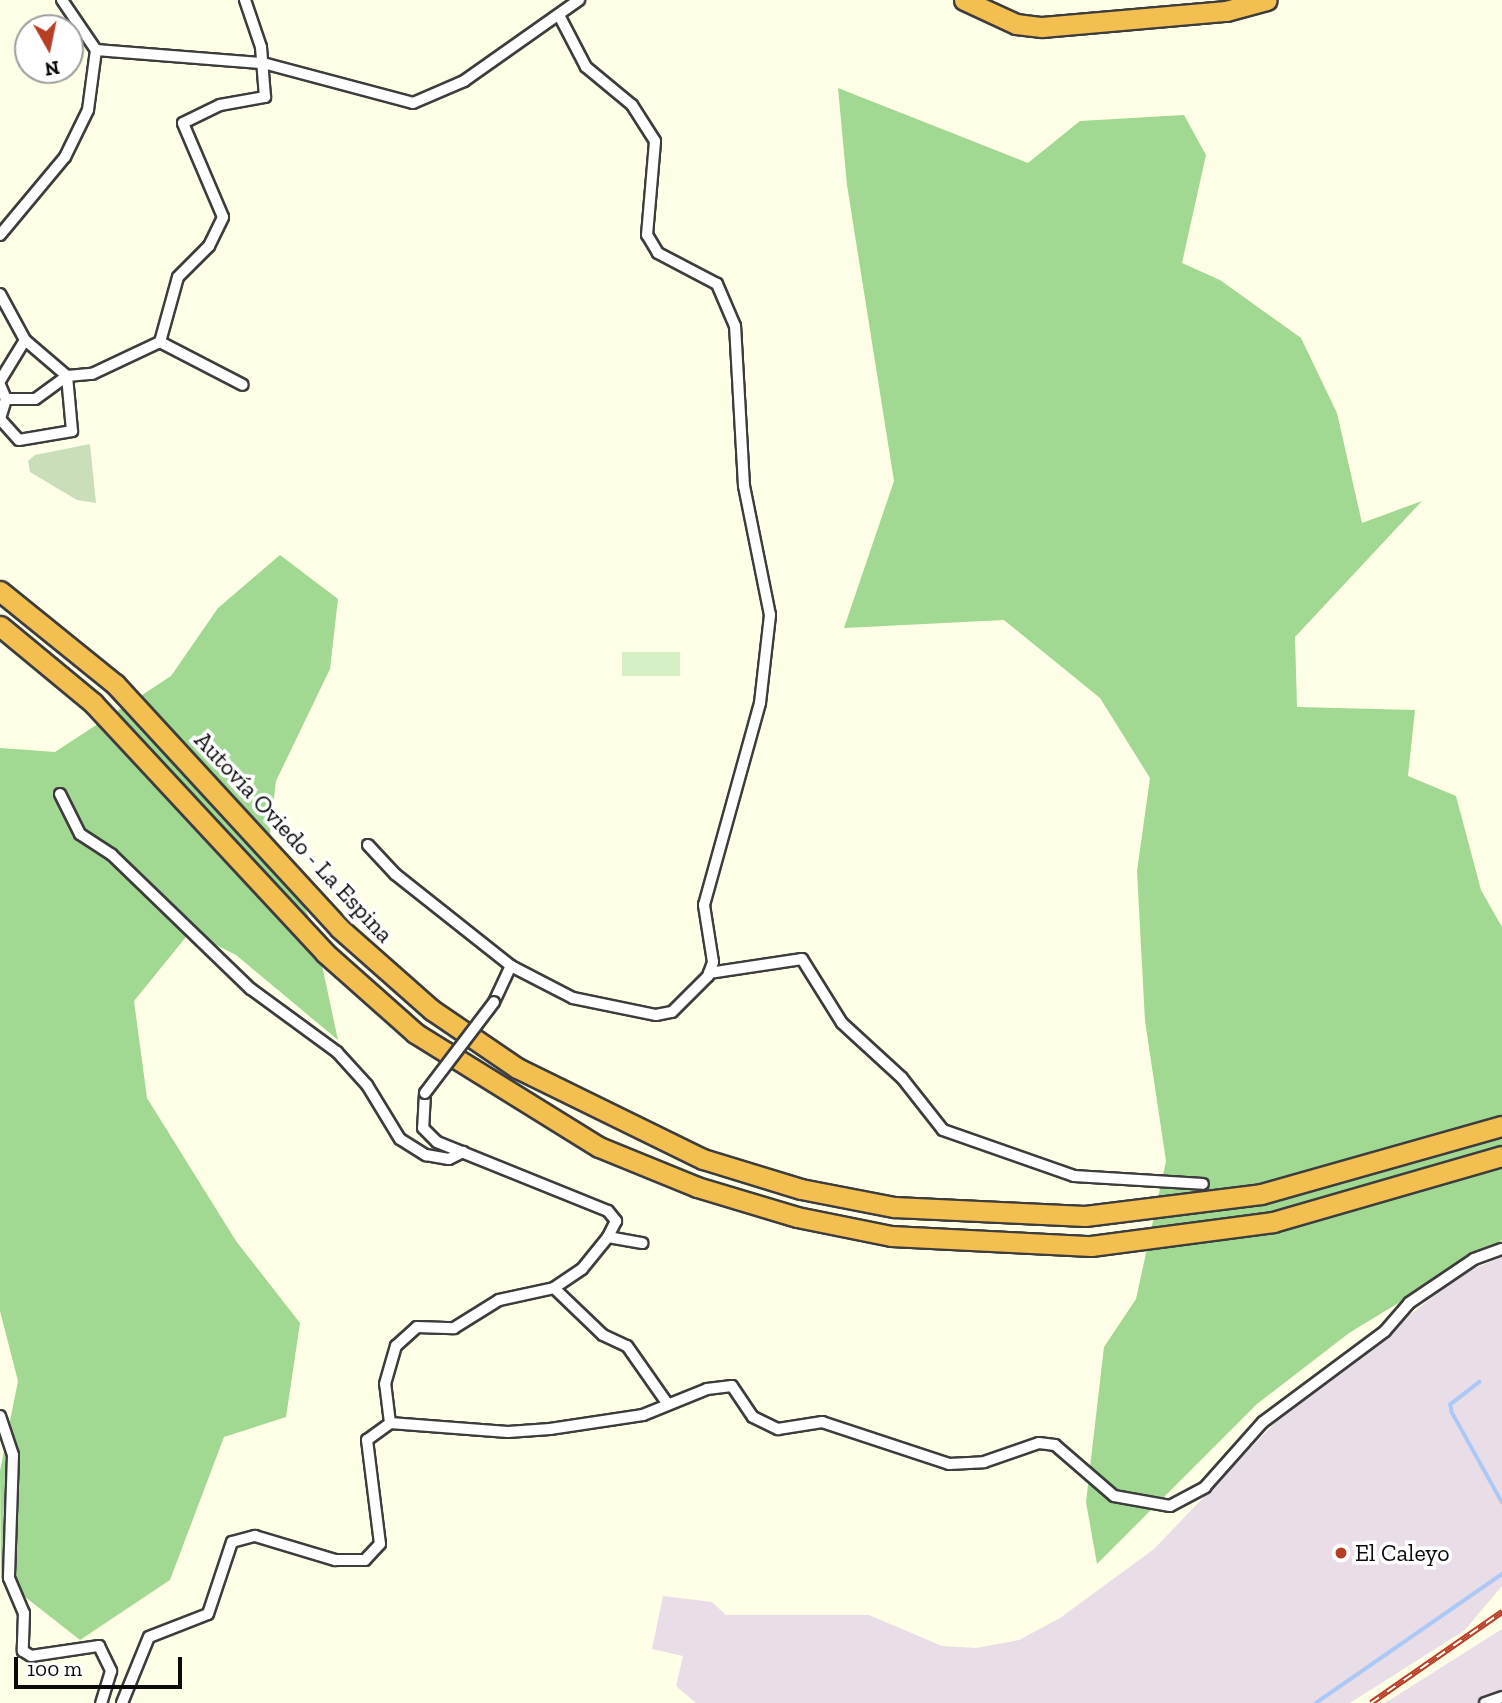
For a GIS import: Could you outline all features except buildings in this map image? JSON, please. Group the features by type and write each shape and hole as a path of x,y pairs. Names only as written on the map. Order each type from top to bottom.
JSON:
{"highway":[{"path":"964,0 1004,20 1042,27 1191,16 1267,0"},
{"name":"Autovía Oviedo - La Espina","path":"0,592 115,684 339,928 432,1010 528,1075 703,1158 801,1189 894,1207 1085,1216 1251,1196 1502,1126"},
{"path":"0,626 93,703 325,953 415,1033 599,1147 697,1187 797,1217 891,1236 1091,1246 1273,1222 1502,1156"}],"street":[{"path":"0,235 65,157 89,110 96,50 62,0"},
{"path":"245,0 263,63"},
{"path":"96,50 263,63 413,103 464,81 560,17 579,0"},
{"path":"560,17 586,67 632,105 654,141 647,235 658,253 717,284 735,326 744,486 770,615 760,703 704,905 709,973"},
{"path":"6,399 35,399 67,376 92,374 160,342 178,277 209,246 223,217 183,123 220,106 265,97 258,70 263,63"},
{"path":"0,294 24,340 67,376 72,431 19,440 0,419 6,399 0,383 24,340"},
{"path":"160,342 243,385"},
{"path":"60,794 80,834 112,855 251,989 337,1052 367,1084 400,1139 426,1155 449,1159 463,1152"},
{"path":"368,845 395,874 511,966 572,998 656,1015 672,1012 709,973 802,959 842,1024 902,1078 943,1130 1074,1176 1203,1184"},
{"path":"390,1423 385,1384 396,1346 417,1327 454,1328 499,1300 554,1288 582,1269 608,1237 616,1221 608,1211 437,1142 423,1128 425,1093 494,1002 511,966"},
{"path":"608,1237 642,1243"},
{"path":"122,1703 149,1637 208,1614 232,1542 255,1536 335,1560 365,1560 380,1544 367,1440 390,1423 508,1432 642,1415 667,1403 732,1386 753,1417 778,1429 822,1422 948,1464 984,1462 1039,1443 1055,1445 1114,1496 1170,1506 1205,1487 1263,1422 1385,1331 1409,1303 1474,1259 1502,1248"},
{"path":"554,1288 603,1335 627,1346 667,1403"},
{"path":"0,1416 13,1455 9,1578 24,1613 23,1651 31,1657 99,1646 111,1671 101,1703"},
{"path":"1485,1703 1502,1697"}],"shaded area":[{"path":"1502,1257 1502,1586 1465,1630 1350,1703 696,1703 676,1686 683,1656 652,1649 663,1596 712,1602 726,1615 869,1615 942,1646 976,1648 1019,1640 1060,1618 1154,1549 1275,1423 1461,1274"},
{"path":"1502,1629 1502,1703 1385,1703"}],"green space":[{"path":"838,88 1028,163 1080,121 1184,115 1206,155 1182,263 1220,280 1301,338 1337,413 1362,523 1422,501 1295,637 1297,707 1415,710 1408,776 1456,796 1481,890 1502,927 1502,1240 1349,1333 1257,1404 1097,1564 1086,1502 1104,1347 1136,1299 1166,1161 1145,1021 1137,871 1150,778 1100,698 1004,620 844,628 894,481 847,185"},
{"path":"90,444 96,503 77,500 30,472 28,461 35,455"},
{"path":"280,555 338,599 330,669 276,781 270,833 314,928 338,1040 236,955 190,932 134,1001 147,1098 236,1241 300,1323 286,1417 224,1437 170,1580 80,1640 1,1578 0,1471 18,1381 0,1311 0,748 55,752 171,676 218,608"},
{"path":"622,652 680,652 680,676 622,676"}],"waterway":[{"path":"1480,1382 1451,1405 1452,1412 1502,1502"},
{"path":"1316,1703 1502,1574"}],"railway":[{"path":"1371,1703 1502,1612"}],"place":[{"name":"El Caleyo","path":"1341,1553"}]}
